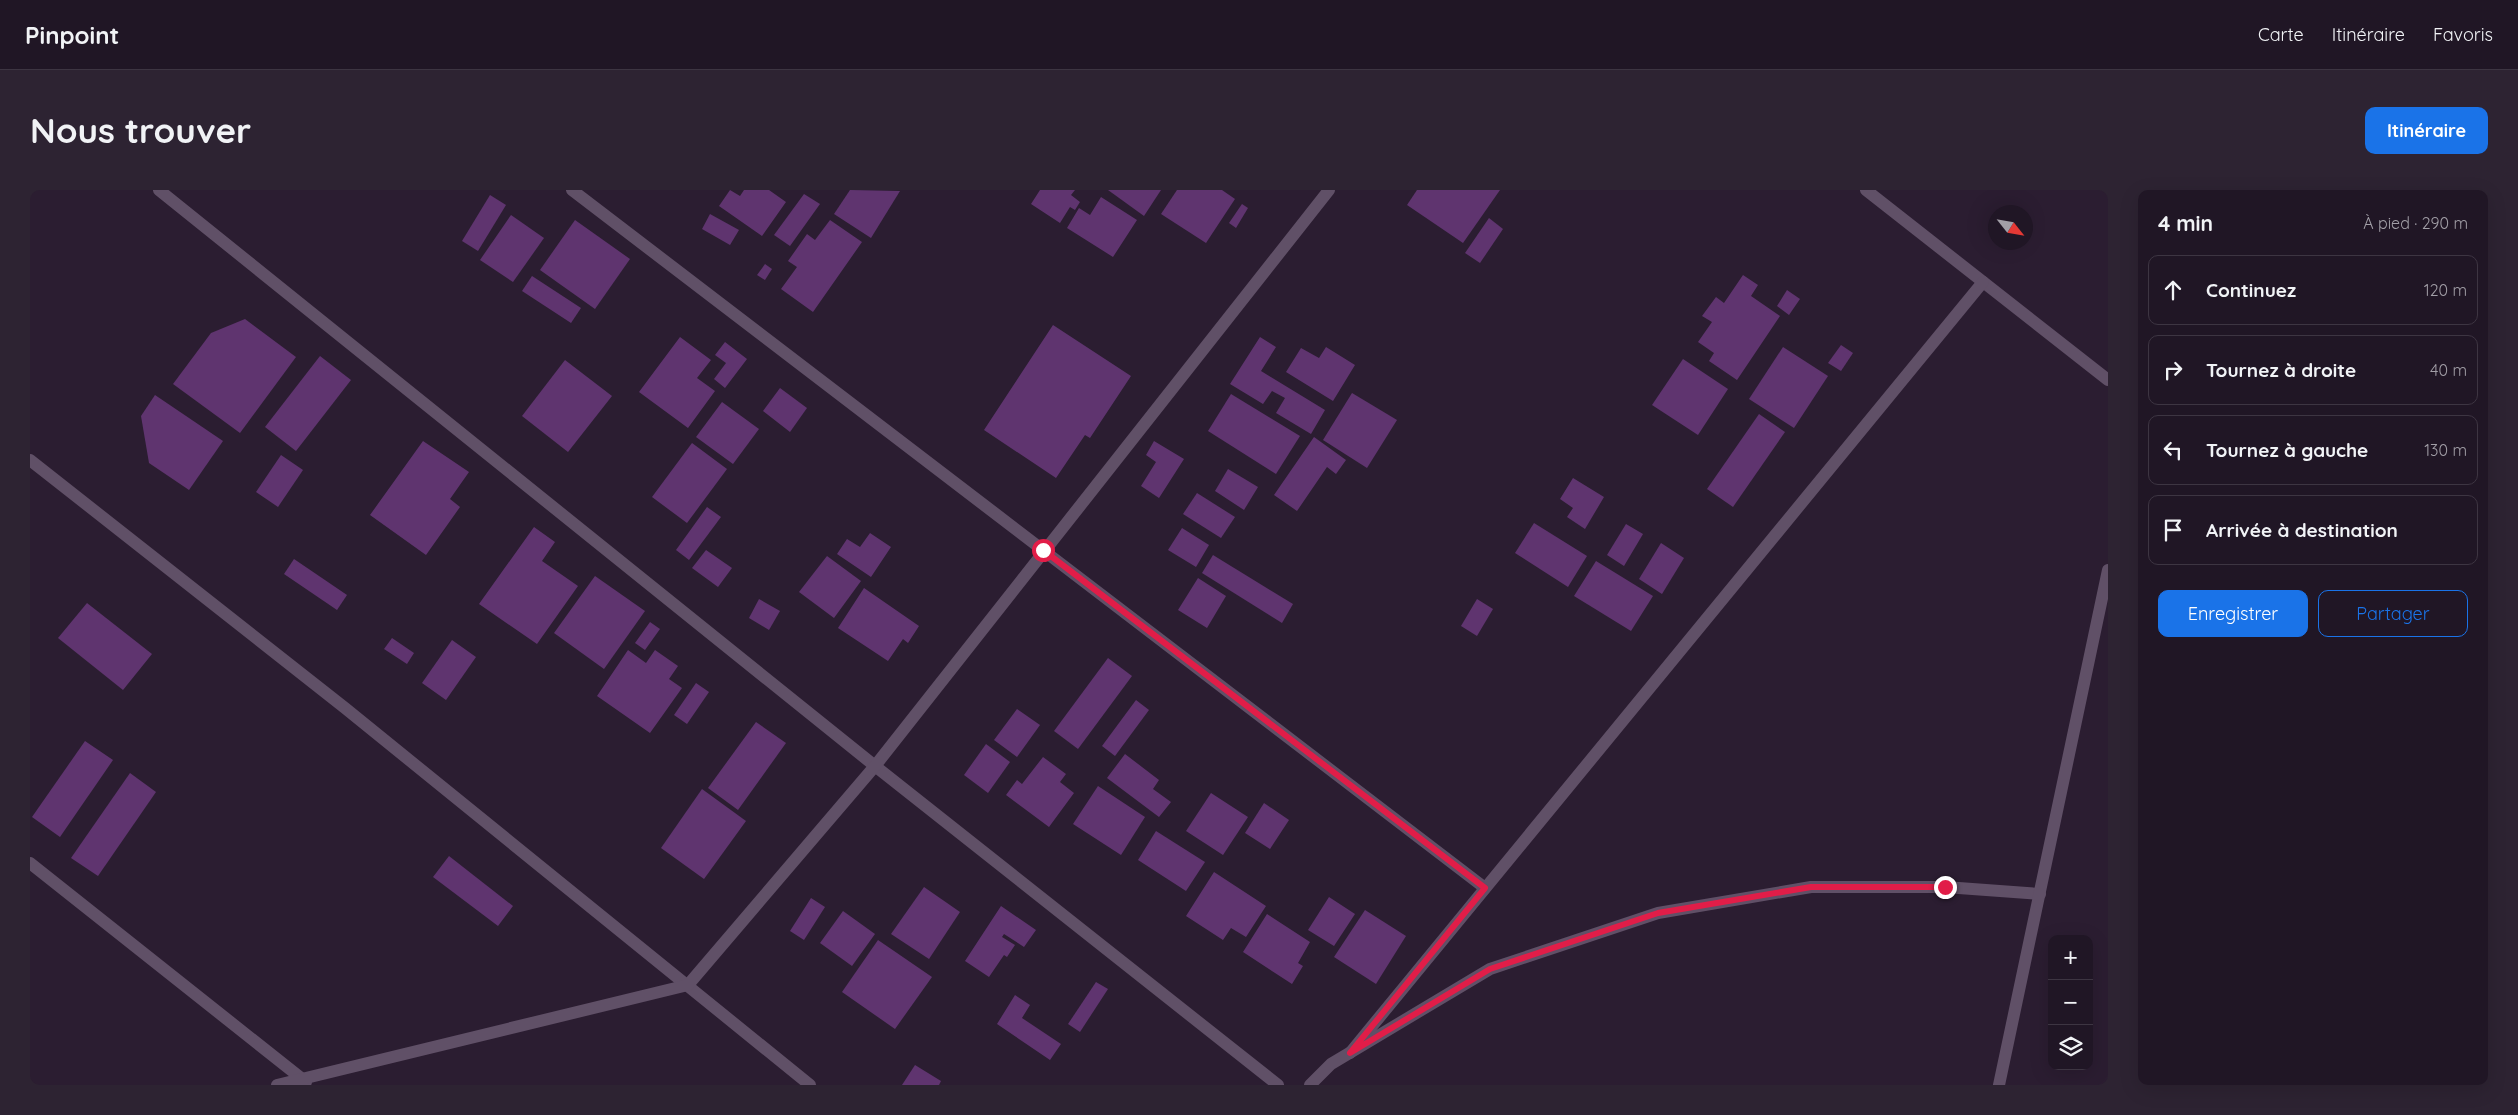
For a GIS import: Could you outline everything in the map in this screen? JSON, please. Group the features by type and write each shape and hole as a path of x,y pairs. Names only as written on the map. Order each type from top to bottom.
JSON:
{"street":[{"path":"160,190 875,766 1278,1085"},
{"path":"572,190 1485,888"},
{"path":"277,1085 306,1082 688,985 875,766 1043,550 1329,190"},
{"path":"1866,190 2108,380"},
{"path":"1350,1053 1983,282"},
{"path":"30,460 345,708 810,1085"},
{"path":"1999,1085 2108,570"},
{"path":"30,863 306,1082"},
{"path":"1310,1085 1332,1064 1490,969 1658,913 1811,887 1945,887 2040,894"}],"building":[{"path":"730,190 740,196 744,190 769,190 786,202 762,236 719,206"},
{"path":"850,190 900,191 871,238 834,214"},
{"path":"1040,190 1075,190 1071,195 1080,202 1075,210 1070,207 1060,223 1031,204"},
{"path":"1108,190 1161,190 1144,216"},
{"path":"1177,190 1222,190 1235,199 1206,243 1161,214"},
{"path":"1417,190 1500,190 1463,243 1407,205"},
{"path":"804,194 820,204 790,246 774,235"},
{"path":"490,195 506,205 478,251 462,241"},
{"path":"1101,197 1137,220 1113,257 1067,228 1079,208 1090,215"},
{"path":"1242,204 1248,208 1236,228 1229,223"},
{"path":"710,214 739,230 730,245 702,229"},
{"path":"511,215 544,238 513,282 480,260"},
{"path":"1489,218 1503,229 1480,263 1465,253"},
{"path":"575,220 630,259 595,309 540,270"},
{"path":"830,220 862,242 813,312 781,289 797,267 788,261 807,234 815,240"},
{"path":"765,264 772,269 765,280 757,275"},
{"path":"1743,275 1758,285 1751,296 1780,316 1737,380 1709,361 1714,353 1698,342 1712,322 1702,316 1716,297 1724,303"},
{"path":"532,276 581,308 571,323 522,291"},
{"path":"1787,290 1800,299 1789,315 1777,306"},
{"path":"245,319 296,357 240,433 173,384 211,333"},
{"path":"1053,325 1131,376 1090,438 1085,435 1056,478 984,430"},
{"path":"680,337 711,360 697,378 715,391 688,428 639,392"},
{"path":"1260,337 1276,347 1261,371 1325,410 1311,434 1276,413 1285,398 1272,391 1263,404 1230,384"},
{"path":"725,342 747,359 725,388 714,379 726,363 715,355"},
{"path":"1841,345 1853,353 1841,371 1828,363"},
{"path":"1326,347 1355,365 1333,401 1286,372 1301,348 1319,358"},
{"path":"1783,347 1828,376 1794,428 1749,399"},
{"path":"320,356 351,380 296,451 265,427"},
{"path":"1683,359 1728,389 1698,435 1652,405"},
{"path":"565,360 612,396 568,452 522,416"},
{"path":"780,388 807,408 790,432 763,411"},
{"path":"1352,393 1397,420 1367,468 1323,440"},
{"path":"1231,394 1300,436 1276,474 1208,431"},
{"path":"155,395 223,441 189,490 149,463 141,416"},
{"path":"722,402 759,429 733,464 696,437"},
{"path":"1759,414 1785,432 1733,507 1707,489"},
{"path":"1314,437 1346,460 1336,474 1327,467 1297,511 1274,495"},
{"path":"423,441 469,472 450,499 460,507 426,555 370,515"},
{"path":"1154,441 1184,459 1159,498 1141,486 1156,462 1146,455"},
{"path":"692,443 727,469 687,523 652,497"},
{"path":"281,455 303,470 278,507 256,492"},
{"path":"1228,469 1258,487 1244,510 1215,491"},
{"path":"1573,478 1604,497 1585,529 1567,517 1573,508 1560,499"},
{"path":"1197,493 1235,517 1221,538 1183,514"},
{"path":"707,507 721,517 689,560 676,550"},
{"path":"1534,523 1587,556 1568,587 1515,553"},
{"path":"1626,524 1643,534 1624,566 1607,555"},
{"path":"534,527 555,542 542,561 578,586 537,644 479,604"},
{"path":"1182,528 1209,545 1196,567 1168,550"},
{"path":"870,533 891,547 871,577 837,554 847,539 860,547"},
{"path":"1661,543 1684,558 1662,594 1639,579"},
{"path":"706,550 732,568 718,587 692,568"},
{"path":"1213,555 1293,604 1282,623 1202,573"},
{"path":"827,556 861,581 834,618 799,592"},
{"path":"294,559 347,595 337,610 284,574"},
{"path":"1596,561 1653,596 1631,631 1574,596"},
{"path":"595,576 645,611 604,669 554,633"},
{"path":"1198,578 1226,596 1207,628 1178,610"},
{"path":"864,588 919,626 908,643 903,639 888,661 838,628"},
{"path":"759,599 780,611 769,630 749,618"},
{"path":"1477,599 1493,609 1477,636 1461,626"},
{"path":"87,603 152,654 123,690 58,638"},
{"path":"650,622 660,629 645,650 635,643"},
{"path":"392,638 414,653 407,664 384,649"},
{"path":"452,640 476,657 446,700 422,683"},
{"path":"628,650 646,663 655,650 678,666 669,679 682,688 650,733 597,696"},
{"path":"1108,658 1132,676 1078,749 1054,731"},
{"path":"696,683 709,692 687,724 674,715"},
{"path":"1136,700 1149,710 1115,756 1102,746"},
{"path":"1017,709 1040,725 1017,757 994,740"},
{"path":"756,722 786,743 738,810 708,788"},
{"path":"85,741 113,760 60,837 32,817"},
{"path":"986,744 1010,762 988,793 964,775"},
{"path":"1125,754 1159,780 1153,789 1171,802 1159,817 1107,778"},
{"path":"1043,757 1066,774 1060,782 1074,793 1049,827 1006,795 1017,780 1022,784"},
{"path":"130,773 156,792 98,876 71,858"},
{"path":"1098,786 1145,817 1121,855 1073,824"},
{"path":"702,789 746,821 704,879 661,848"},
{"path":"1211,793 1248,817 1223,855 1186,831"},
{"path":"1264,803 1289,820 1270,849 1245,833"},
{"path":"1156,831 1205,862 1186,891 1138,860"},
{"path":"449,856 513,906 498,926 433,877"},
{"path":"1214,872 1266,906 1246,937 1231,928 1223,940 1186,916"},
{"path":"924,887 960,912 929,959 891,934"},
{"path":"1329,897 1355,914 1334,946 1308,930"},
{"path":"811,898 825,907 804,940 790,931"},
{"path":"1001,906 1036,930 1024,947 1004,934 1002,937 1015,945 1007,957 1004,955 989,977 965,961"},
{"path":"1365,910 1406,936 1376,984 1334,957"},
{"path":"843,911 875,934 852,966 820,943"},
{"path":"1267,914 1310,942 1298,963 1303,966 1292,984 1243,952"},
{"path":"878,940 932,977 895,1029 842,992"},
{"path":"1096,982 1108,989 1080,1032 1068,1024"},
{"path":"1015,995 1030,1005 1022,1018 1061,1044 1050,1060 997,1024"},
{"path":"915,1065 941,1081 939,1085 902,1085"}],"route":[{"path":"1043,550 1485,888 1350,1053 1490,969 1658,913 1811,887 1945,887"}]}
